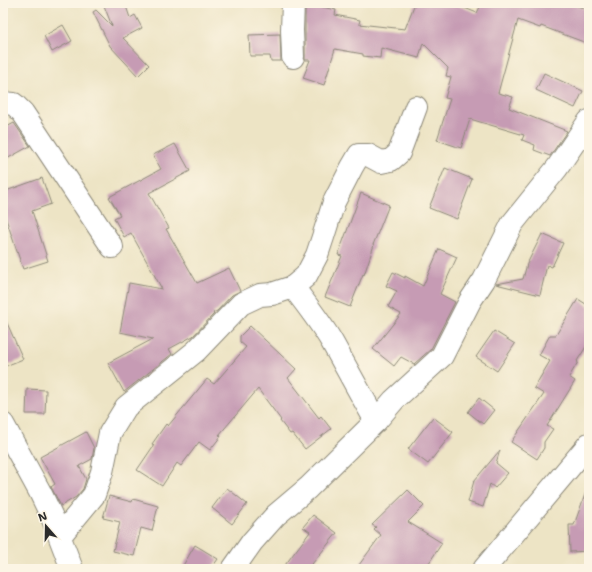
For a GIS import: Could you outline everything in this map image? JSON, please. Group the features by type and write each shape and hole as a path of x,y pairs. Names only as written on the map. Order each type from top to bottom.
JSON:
{"street":[{"path":"293,3 293,57"},
{"path":"3,103 14,104 23,113 112,247"},
{"path":"60,536 94,495 102,472 110,433 126,407 196,351 241,304 260,295 272,294 293,286 306,276 324,238 334,202 359,155 368,154 381,162 391,160 399,153 416,107"},
{"path":"233,569 252,542 276,515 308,488 376,421 394,400 442,356 470,301 484,280 512,224 557,168 589,121"},
{"path":"293,286 312,311 332,342 376,421"},
{"path":"3,424 40,492 60,536 72,569"},
{"path":"484,569 589,444"}],"building":[{"path":"103,3 125,3 130,18 135,15 142,28 123,38 149,65 138,76 110,46 93,12 96,10 112,26"},
{"path":"305,3 336,10 335,15 360,20 359,24 405,29 415,3 452,3 477,13 482,3 569,3 589,10 589,44 541,26 540,28 518,20 498,93 513,97 509,108 567,131 550,156 534,150 535,145 522,140 524,135 470,119 461,148 437,140 450,99 445,98 451,77 446,76 448,68 423,43 419,58 381,48 380,58 363,56 363,54 335,49 324,85 303,78 310,60 305,60"},
{"path":"63,25 72,41 52,52 44,36"},
{"path":"280,34 281,61 271,61 270,56 250,56 249,35"},
{"path":"544,73 583,91 575,108 536,90"},
{"path":"14,123 30,146 3,161 3,129"},
{"path":"175,144 190,171 149,193 169,228 166,229 197,283 229,268 240,291 232,295 217,311 213,313 214,314 193,336 169,349 172,354 124,392 108,363 153,339 120,332 129,283 162,289 131,233 124,237 114,218 120,215 109,197 161,169 153,155"},
{"path":"445,168 472,179 457,219 429,208"},
{"path":"42,178 51,204 32,211 48,261 23,269 3,210 3,192"},
{"path":"361,193 389,205 373,245 364,275 363,274 350,307 325,297 342,256 338,255"},
{"path":"542,234 563,243 552,267 547,265 540,295 496,284 523,279 527,264"},
{"path":"439,249 457,257 440,294 455,302 431,349 414,364 401,357 394,366 373,349 401,314 388,307 397,291 386,286 393,272 405,278 405,276 423,286"},
{"path":"578,299 589,306 589,342 569,377 575,381 547,426 553,429 544,442 544,448 537,459 511,442 544,394 534,388 550,361 539,355 550,335 556,335"},
{"path":"3,314 23,359 3,367"},
{"path":"250,326 296,369 288,378 319,418 321,416 331,429 305,449 292,433 290,434 258,389 219,435 221,436 210,450 199,442 181,466 177,463 162,486 137,470 166,424 168,426 207,379 214,384 246,347 240,342 240,336"},
{"path":"494,331 515,344 497,371 476,357"},
{"path":"27,389 46,390 45,414 26,414"},
{"path":"479,398 494,410 483,424 468,412"},
{"path":"433,417 453,432 428,464 408,449"},
{"path":"86,432 94,448 92,459 79,466 86,479 83,489 76,497 61,506 51,487 55,484 40,457"},
{"path":"500,450 496,463 508,473 495,488 490,484 483,507 468,502 474,481"},
{"path":"227,488 247,504 232,524 212,508"},
{"path":"587,489 589,489 589,551 570,552 569,525 574,525"},
{"path":"408,490 424,506 408,522 442,543 425,569 356,569 381,535 374,529 376,527 372,525"},
{"path":"109,496 132,502 133,499 158,506 152,531 141,528 134,556 113,551 120,522 103,518"},
{"path":"313,515 337,533 308,569 282,569 310,532 303,527"},
{"path":"195,545 218,559 211,569 181,569"}]}
